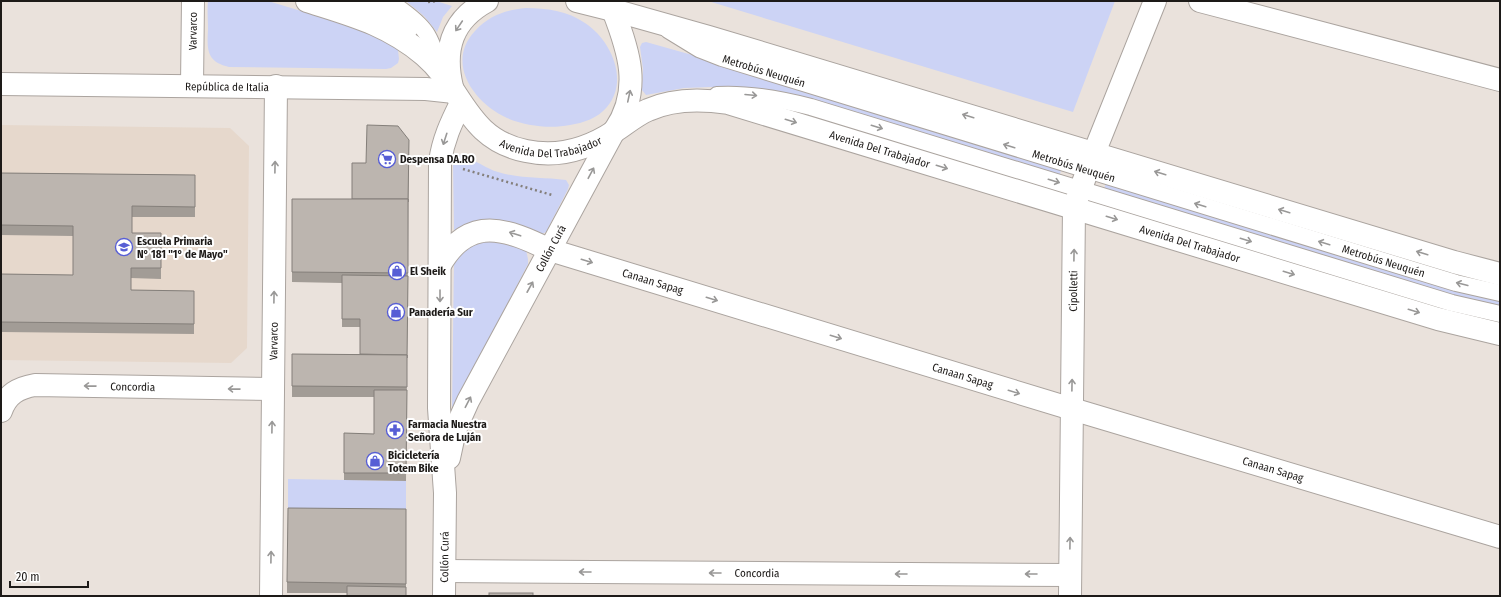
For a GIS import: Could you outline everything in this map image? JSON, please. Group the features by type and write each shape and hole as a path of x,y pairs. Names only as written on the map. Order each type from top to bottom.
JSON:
{"street":[{"name":"Varvarco","path":"192,85 193,1"},
{"name":"Avenida Del Trabajador","path":"307,1 367,21 387,30 424,55 440,70 457,98 478,125 494,138 509,146 526,151 562,153 578,150 614,132 647,110 658,106 670,103 715,101 1084,180 1454,262 1500,274"},
{"path":"345,1 374,11 407,28 390,10 372,1"},
{"path":"457,98 448,63 454,34 460,23 470,13 488,1"},
{"name":"Avenida Del Trabajador","path":"577,1 611,5 1084,180 1438,318 1500,334"},
{"name":"Cipolletti","path":"1070,596 1072,409 1084,180 1155,1"},
{"path":"1200,1 1500,80"},
{"name":"Collón Curá","path":"445,493 451,445 460,417 614,132 621,122 626,108 630,95 630,65 611,5"},
{"name":"República de Italia","path":"1,84 192,85 426,89 457,98"},
{"name":"Varvarco","path":"271,596 276,86"},
{"name":"Collón Curá","path":"444,596 445,493 440,427 440,162 457,98"},
{"name":"Canaan Sapag","path":"440,265 454,246 462,239 472,234 482,231 495,230 509,232 523,236 550,250 1072,409 1500,537"},
{"name":"Concordia","path":"3,398 24,387 35,386 273,389"},
{"name":"Concordia","path":"444,571 1070,575"}],"lane":[{"path":"388,1 409,15 426,32 434,48 440,70"},
{"name":"Metrobús Neuquén","path":"1084,180 1456,283 1500,293"},
{"name":"Metrobús Neuquén","path":"1084,180 1452,303 1500,314"}],"path":[{"path":"461,168 556,197"}],"shaded area":[{"path":"208,1 268,1 374,33 396,46 398,50 398,63 391,68 386,69 229,67 221,65 212,58 208,48"},
{"path":"406,1 436,1 452,6 443,17 437,32 424,16"},
{"path":"708,1 1115,1 1073,112"},
{"path":"526,8 564,13 578,19 594,30 609,49 617,73 617,85 614,96 607,107 595,117 575,124 554,127 530,125 514,121 495,111 484,103 467,81 463,69 463,56 466,43 475,31 492,17 512,10"},
{"path":"646,42 710,60 1061,169 1060,175 738,88 684,88 646,95 642,90 643,69 640,47 642,43"},
{"name":"Escuela Primaria N° 181 \"1° de Mayo\"","path":"1,125 230,128 249,146 247,348 231,363 1,360"},
{"path":"459,155 467,157 493,170 507,174 524,177 566,180 569,185 568,189 546,232 542,234 454,230 453,163 454,159"},
{"path":"1106,183 1500,299 1500,310 1104,189"},
{"path":"489,239 526,250 528,264 452,411 454,260 460,249"},
{"path":"288,479 406,481 406,520 288,519"}],"building":[{"path":"367,125 398,126 409,140 408,202 408,199 352,199 352,163 366,163"},
{"path":"1,173 195,175 195,207 132,206 132,233 161,233 161,268 131,268 131,290 194,291 194,324 1,322 1,274 73,275 73,226 1,225"},
{"path":"292,199 408,199 408,273 292,272"},
{"path":"342,275 408,276 407,358 407,355 360,354 360,319 342,319"},
{"path":"292,354 407,355 407,387 292,386"},
{"path":"374,390 407,390 406,473 344,473 344,433 374,434"},
{"path":"288,508 406,509 406,584 287,582"},
{"path":"347,586 406,587 406,596 347,596"},
{"path":"489,593 533,593 533,596 489,596"}],"place":[{"name":"Despensa DA.RO","path":"387,159"},
{"name":"Escuela Primaria N° 181 \"1° de Mayo\"","path":"124,247"},
{"name":"El Sheik","path":"397,271"},
{"name":"Panadería Sur","path":"396,312"},
{"name":"Farmacia Nuestra Señora de Luján","path":"395,430"},
{"name":"Bicicletería Totem Bike","path":"375,461"}]}
